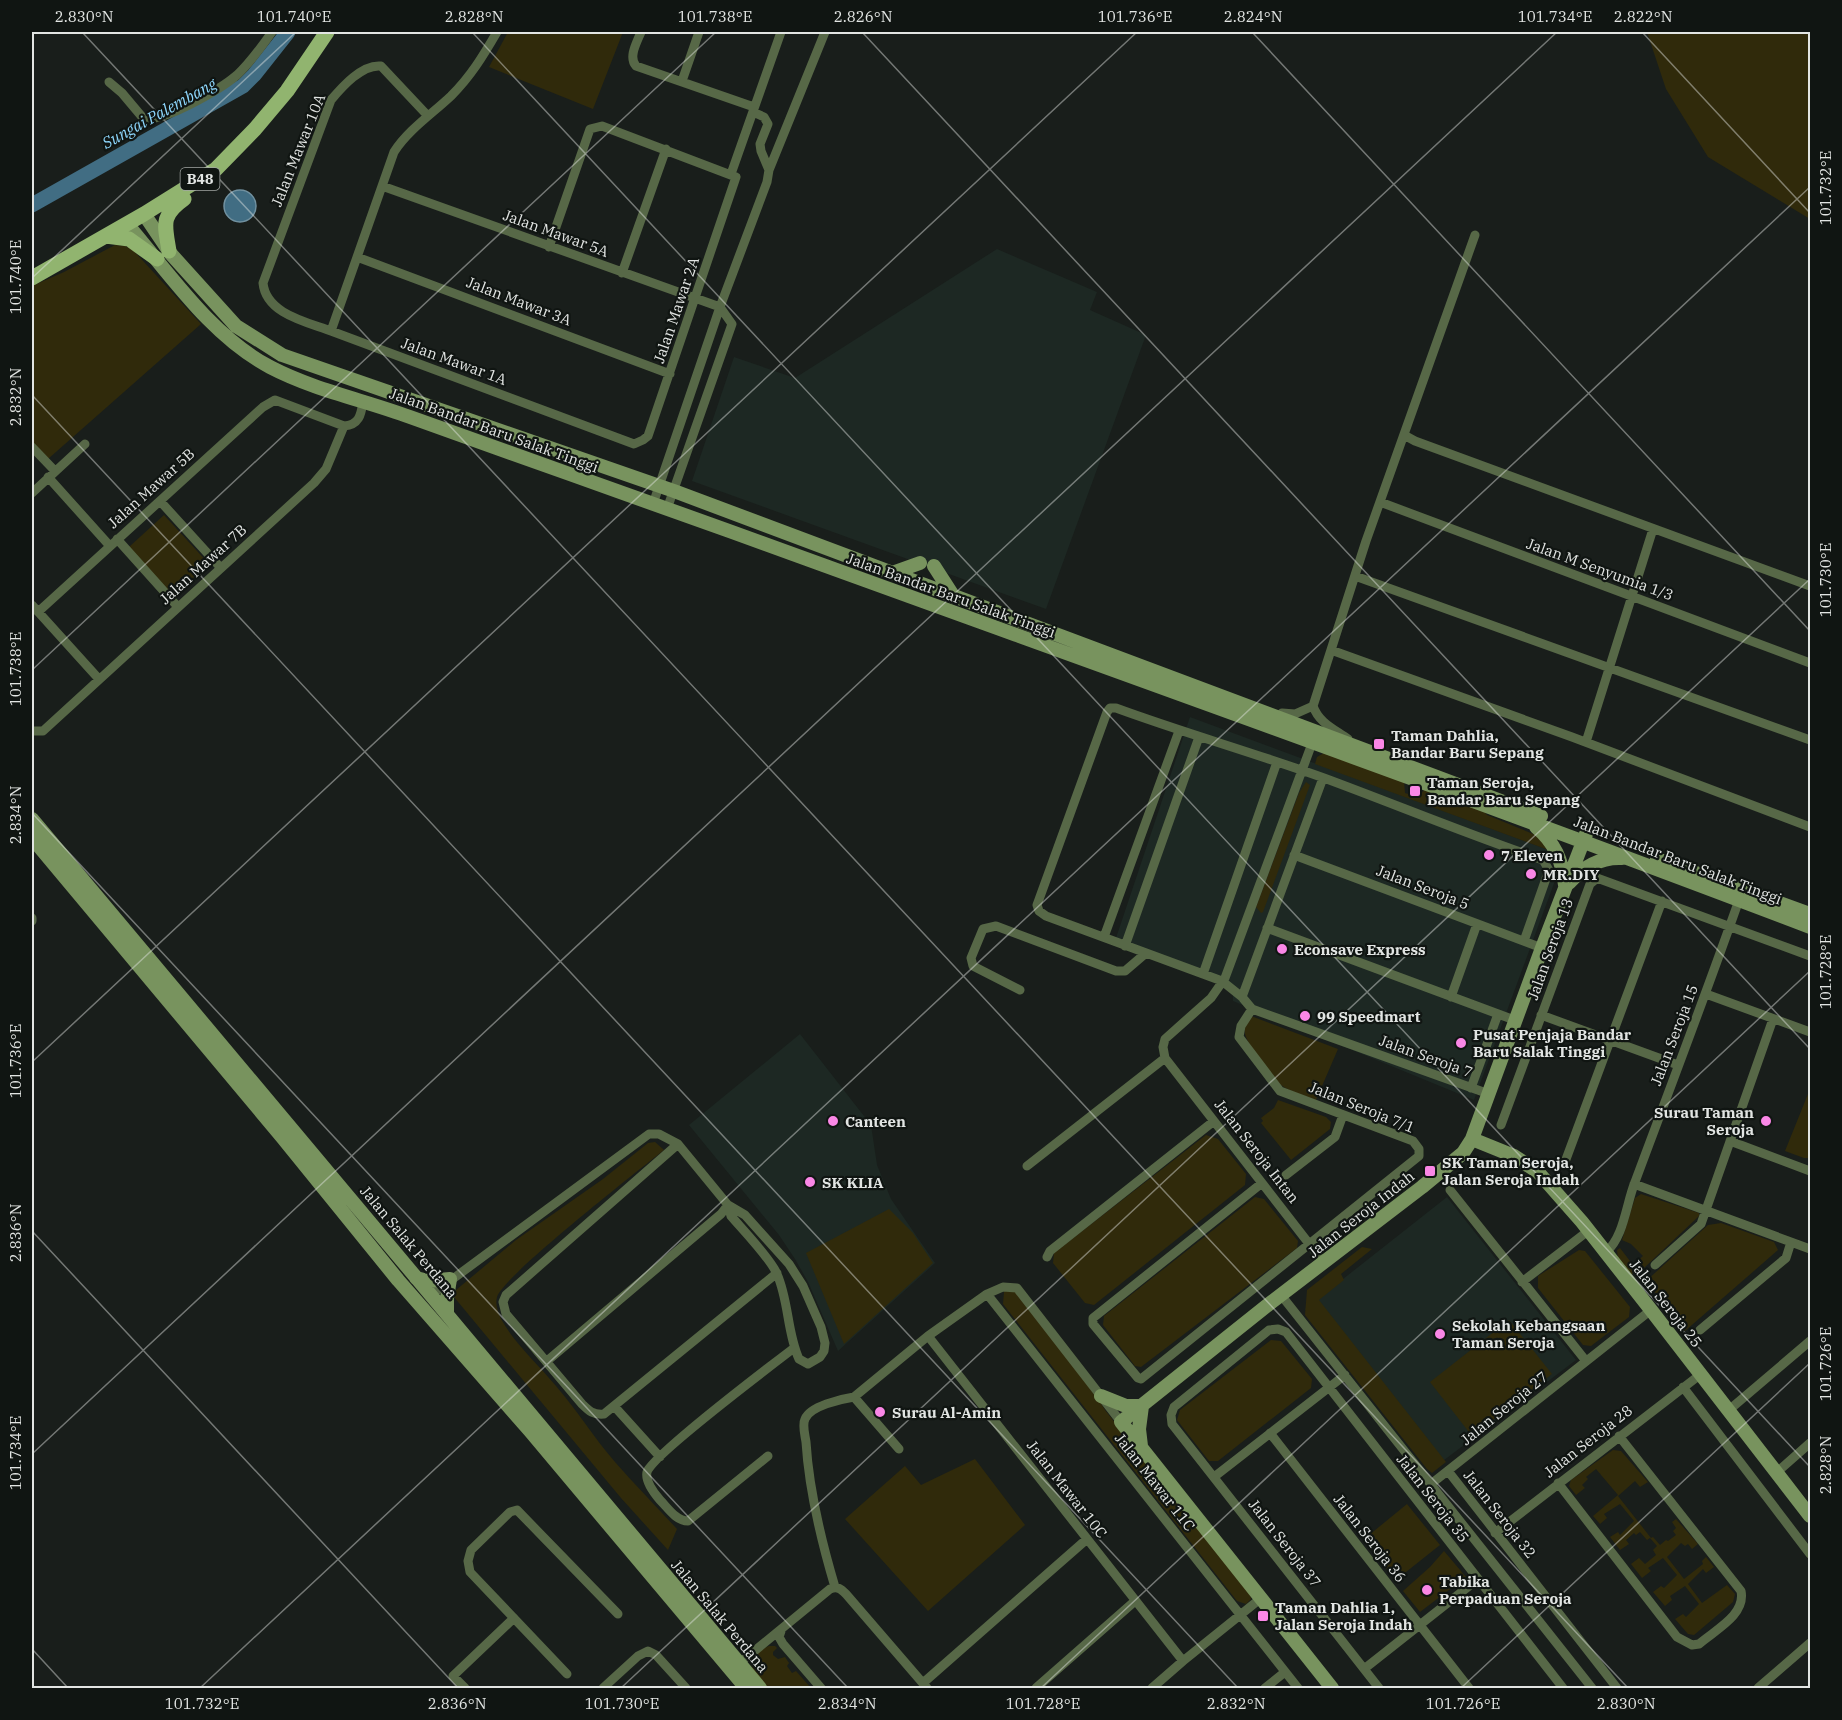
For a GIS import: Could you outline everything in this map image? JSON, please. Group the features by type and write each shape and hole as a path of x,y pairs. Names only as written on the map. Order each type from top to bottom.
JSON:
{"main road":[{"name":"B48","path":"32,278 144,214 216,169 255,129 287,91 326,32"},
{"path":"106,236 129,239 163,255 165,224 171,208 236,163 255,129"}],"street":[{"path":"109,82 122,93 142,118 158,118 228,82 245,67 272,32"},
{"path":"331,331 398,146 475,71 497,32"},
{"path":"641,32 632,57 632,62 636,66 682,81 753,110 764,117 768,124 760,144 769,170"},
{"path":"682,81 699,32"},
{"name":"Jalan Mawar 2A","path":"634,444 648,436 696,299 753,110 781,32"},
{"path":"653,504 720,308 767,182 769,170 825,32"},
{"name":"Jalan Mawar 10A","path":"268,299 263,283 331,99 368,68 381,66 428,116"},
{"path":"549,247 590,129 602,126 734,176"},
{"path":"622,273 666,149"},
{"name":"Jalan Mawar 5A","path":"382,186 720,308"},
{"name":"Jalan Bandar Baru Salak Tinggi","path":"144,214 163,255 193,302 236,344 270,367 363,402 395,411 1314,738 1530,822 1585,837 1635,860 1810,927"},
{"name":"Jalan Bandar Baru Salak Tinggi","path":"127,224 163,255 236,326 282,356 674,491 1246,706 1314,738 1365,750 1585,837 1810,914"},
{"path":"1365,750 1324,723 1316,715 1313,706 1380,502 1475,235"},
{"name":"Jalan Mawar 3A","path":"357,257 669,374"},
{"name":"Jalan Mawar 1A","path":"268,299 294,317 634,444"},
{"path":"667,509 732,324 720,308"},
{"name":"Jalan Mawar 5B","path":"35,608 160,501 263,407 275,400 344,426"},
{"path":"344,426 355,423 359,419 363,402"},
{"name":"Jalan Mawar 7B","path":"32,731 43,731 98,678 298,498 326,469 344,426"},
{"path":"1404,435 1810,586"},
{"path":"32,493 85,444"},
{"path":"32,447 51,474 113,542 178,607"},
{"path":"160,501 220,567"},
{"name":"Jalan M Senyumia 1/3","path":"1380,502 1810,663"},
{"path":"1587,742 1653,529"},
{"path":"892,573 920,563"},
{"path":"934,566 954,597"},
{"path":"1355,576 1810,740"},
{"path":"35,608 98,678"},
{"path":"1331,650 1587,742 1810,827"},
{"path":"1246,706 1291,715 1313,706"},
{"path":"1252,1009 1242,997 1222,981 1046,916 1039,911 1037,905 1110,708 1116,708 1323,778 1472,836 1543,860 1549,870 1524,941"},
{"path":"1104,937 1179,731"},
{"path":"1125,946 1198,737"},
{"path":"1027,1166 1165,1058 1163,1047 1165,1039 1211,998 1230,965 1314,738"},
{"path":"1203,974 1277,762"},
{"path":"1242,997 1323,778"},
{"name":"Jalan Salak Perdana","path":"32,819 447,1314 735,1667 746,1689"},
{"path":"1530,822 1556,849 1563,868 1566,887"},
{"name":"Jalan Seroja Indah","path":"1122,1422 1463,1153 1472,1139 1585,837"},
{"name":"Jalan Salak Perdana","path":"32,838 420,1305 735,1667 760,1689"},
{"name":"Jalan Seroja 5","path":"1294,855 1542,948"},
{"path":"1566,887 1576,875 1599,860 1611,857 1635,860"},
{"name":"Jalan Seroja 13","path":"1501,1125 1590,884 1597,878 1662,901"},
{"name":"Jalan Seroja 15","path":"1606,1252 1614,1245 1634,1184 1739,900"},
{"path":"1565,1162 1662,901 1810,956"},
{"path":"1451,997 1477,924"},
{"path":"1020,990 974,966 971,958 983,929 996,926 1116,971 1125,971 1146,953"},
{"path":"1267,928 1517,1021"},
{"path":"1706,994 1810,1032"},
{"name":"Jalan Seroja 7","path":"1252,1009 1489,1094"},
{"name":"Jalan Seroja 7/1","path":"1252,1009 1241,1026 1239,1037 1280,1091 1413,1141 1419,1149 1419,1156 1310,1245"},
{"path":"1471,1088 1498,1014"},
{"path":"1541,1015 1678,1065"},
{"path":"1655,1266 1701,1224 1773,1019"},
{"name":"Jalan Seroja Intan","path":"1165,1058 1324,1263"},
{"path":"240,1089 251,1079"},
{"path":"1286,1175 1335,1137 1342,1115"},
{"path":"1047,1257 1059,1244 1214,1121"},
{"path":"420,1305 450,1280 649,1134 658,1134 678,1144 728,1205 745,1215 789,1264 803,1286 821,1327 824,1351 820,1357 808,1364 799,1359 794,1348 789,1317 777,1273 731,1216 728,1205"},
{"name":"Jalan Seroja 25","path":"1472,1139 1514,1156 1533,1167 1606,1252 1810,1516"},
{"path":"1730,1141 1810,1171"},
{"path":"678,1144 506,1295 504,1309 582,1404 597,1415 604,1414 777,1273"},
{"path":"1262,1183 1093,1318 1093,1324 1135,1376 1141,1379 1310,1245"},
{"path":"1634,1184 1810,1249"},
{"path":"1449,1190 1586,1362"},
{"path":"547,1361 721,1214 728,1205"},
{"path":"1522,1282 1588,1231"},
{"path":"1700,1330 1786,1258 1791,1242"},
{"path":"416,1278 428,1281 450,1280"},
{"path":"447,1314 450,1280"},
{"path":"1087,1539 925,1686 846,1594 836,1587 824,1548 807,1466 804,1421 809,1414 837,1400 854,1397 928,1335 987,1294 1003,1287 1017,1288 1332,1689"},
{"name":"Jalan Mawar 11C","path":"987,1294 1298,1689"},
{"path":"1281,1295 1592,1689"},
{"name":"Jalan Seroja 27","path":"1431,1484 1652,1310"},
{"name":"Jalan Seroja 35","path":"1171,1415 1174,1407 1269,1330 1278,1329 1286,1332 1563,1689"},
{"name":"Jalan Mawar 10C","path":"928,1335 1183,1661"},
{"path":"1729,1410 1810,1341"},
{"path":"768,1456 688,1521 677,1518 654,1493 647,1478 650,1466 660,1457 706,1417 794,1348"},
{"name":"Jalan Seroja 28","path":"1495,1533 1701,1374"},
{"path":"1214,1477 1345,1375"},
{"path":"1683,1387 1810,1554"},
{"path":"1101,1396 1126,1406 1142,1406 1139,1429 1142,1448"},
{"path":"854,1397 899,1449"},
{"path":"614,1406 660,1457"},
{"name":"Jalan Seroja 37","path":"1171,1415 1172,1424 1379,1689"},
{"name":"Jalan Seroja 36","path":"1270,1433 1469,1689"},
{"path":"1558,1483 1677,1637 1692,1645 1699,1644 1738,1612 1742,1598 1741,1591 1618,1436"},
{"path":"1777,1472 1810,1443"},
{"name":"Jalan Seroja 32","path":"1448,1471 1617,1689"},
{"path":"567,1674 470,1572 468,1561 471,1550 510,1512 517,1510 618,1614"},
{"path":"1364,1669 1478,1580"},
{"path":"735,1667 830,1589 836,1587"},
{"path":"1152,1689 1260,1599"},
{"path":"1036,1689 1135,1601"},
{"path":"465,1689 453,1676 514,1618"},
{"path":"781,1631 779,1637 783,1644 821,1689"},
{"path":"1761,1688 1810,1643"},
{"path":"603,1689 638,1656 648,1651 656,1655 686,1689"},
{"path":"1265,1689 1285,1672"}],"shaded area":[{"path":"508,32 623,32 593,109 489,67"},
{"path":"1647,32 1810,32 1810,219 1708,157 1666,89"},
{"path":"115,245 133,250 201,324 48,459 32,441 32,286"},
{"path":"997,249 1097,292 1090,310 1146,335 1046,609 692,481 734,357 795,378"},
{"path":"164,515 209,564 173,597 129,547"},
{"path":"1190,717 1546,849 1556,878 1474,1100 1233,1001 1233,985 1116,938"},
{"path":"1324,753 1404,781 1405,793 1418,797 1425,789 1482,809 1487,815 1538,836 1554,852 1315,764 1317,757"},
{"path":"1306,782 1310,785 1261,913 1256,907 1299,793"},
{"path":"1251,1016 1338,1049 1316,1100 1281,1085 1266,1068 1245,1034 1246,1025"},
{"name":"SK KLIA","path":"800,1034 871,1125 877,1165 891,1199 935,1263 838,1351 808,1282 795,1259 779,1235 689,1125"},
{"path":"1810,1089 1810,1158 1804,1158 1785,1151"},
{"path":"1278,1100 1326,1117 1331,1122 1330,1129 1291,1160 1261,1123 1263,1121 1261,1118 1274,1108"},
{"path":"1206,1135 1218,1139 1246,1174 1245,1185 1094,1305 1085,1303 1053,1263 1054,1253"},
{"path":"655,1142 664,1150 545,1247 505,1286 497,1297 496,1303 501,1319 513,1337 564,1395 615,1462 677,1529 668,1550 621,1498 454,1297 456,1290 516,1240 603,1179 648,1143"},
{"path":"1641,1194 1699,1213 1699,1216 1644,1268 1630,1275 1618,1259 1617,1250 1620,1248 1633,1265 1643,1256 1631,1244 1622,1240 1635,1198"},
{"path":"1255,1197 1264,1199 1298,1241 1297,1248 1141,1367 1135,1366 1103,1325 1104,1316"},
{"name":"Sekolah Kebangsaan Taman Seroja","path":"1447,1197 1576,1360 1431,1470 1305,1309"},
{"path":"889,1209 913,1233 933,1263 844,1344 806,1253"},
{"path":"1721,1223 1774,1242 1778,1250 1685,1331 1646,1281 1708,1225"},
{"path":"1362,1247 1372,1249 1341,1274 1344,1280 1319,1300 1446,1462 1432,1473 1305,1315 1307,1290"},
{"path":"1579,1250 1585,1251 1630,1307 1629,1317 1591,1346 1583,1345 1538,1288 1538,1276"},
{"path":"1012,1289 1018,1294 1105,1410 1250,1594 1251,1599 1246,1604 1237,1601 1003,1304 1004,1292"},
{"path":"1509,1320 1552,1374 1472,1436 1430,1382"},
{"path":"1271,1340 1281,1341 1312,1379 1311,1388 1218,1461 1209,1461 1177,1420 1180,1410"},
{"path":"1613,1450 1621,1451 1648,1482 1640,1487 1635,1481 1618,1496 1651,1538 1653,1537 1660,1545 1676,1535 1673,1531 1676,1528 1672,1522 1676,1519 1698,1544 1692,1549 1688,1544 1685,1546 1681,1543 1667,1557 1684,1579 1703,1564 1702,1561 1706,1557 1714,1567 1706,1573 1703,1569 1688,1584 1702,1603 1727,1585 1735,1594 1733,1602 1694,1635 1688,1634 1675,1619 1683,1614 1686,1617 1699,1604 1685,1586 1670,1596 1672,1600 1665,1606 1653,1592 1661,1586 1664,1588 1677,1575 1663,1558 1648,1568 1651,1571 1642,1578 1631,1564 1639,1558 1645,1564 1656,1555 1653,1550 1657,1546 1640,1532 1636,1535 1634,1533 1626,1540 1629,1544 1620,1550 1610,1537 1618,1532 1620,1535 1634,1521 1620,1504 1604,1514 1607,1518 1600,1524 1593,1516 1618,1495 1596,1469 1586,1477 1588,1479 1582,1485 1585,1488 1576,1495 1569,1486 1571,1480"},
{"path":"975,1459 1025,1525 928,1611 845,1519 905,1466 921,1485"},
{"path":"1407,1504 1440,1545 1396,1580 1363,1540"},
{"path":"1444,1551 1466,1577 1420,1612 1403,1591"},
{"path":"769,1646 777,1648 773,1655 778,1659 785,1657 792,1673 796,1671 811,1688 767,1688 753,1671 750,1661 760,1650"}],"water":[{"path":"240,190 251,195 256,206 251,217 240,222 229,217 224,206 229,195"}],"waterway":[{"name":"Sungai Palembang","path":"32,205 243,86 288,32"}],"place":[{"name":"Taman Dahlia, Bandar Baru Sepang","path":"1379,744"},
{"name":"Taman Seroja, Bandar Baru Sepang","path":"1415,791"},
{"name":"7 Eleven","path":"1489,855"},
{"name":"MR.DIY","path":"1531,874"},
{"name":"Econsave Express","path":"1282,949"},
{"name":"99 Speedmart","path":"1305,1016"},
{"name":"Pusat Penjaja Bandar Baru Salak Tinggi","path":"1461,1043"},
{"name":"Canteen","path":"833,1121"},
{"name":"Surau Taman Seroja","path":"1766,1121"},
{"name":"SK Taman Seroja, Jalan Seroja Indah","path":"1430,1171"},
{"name":"SK KLIA","path":"810,1182"},
{"name":"Sekolah Kebangsaan Taman Seroja","path":"1440,1334"},
{"name":"Surau Al-Amin","path":"880,1412"},
{"name":"Tabika Perpaduan Seroja","path":"1427,1590"},
{"name":"Taman Dahlia 1, Jalan Seroja Indah","path":"1263,1616"}]}
